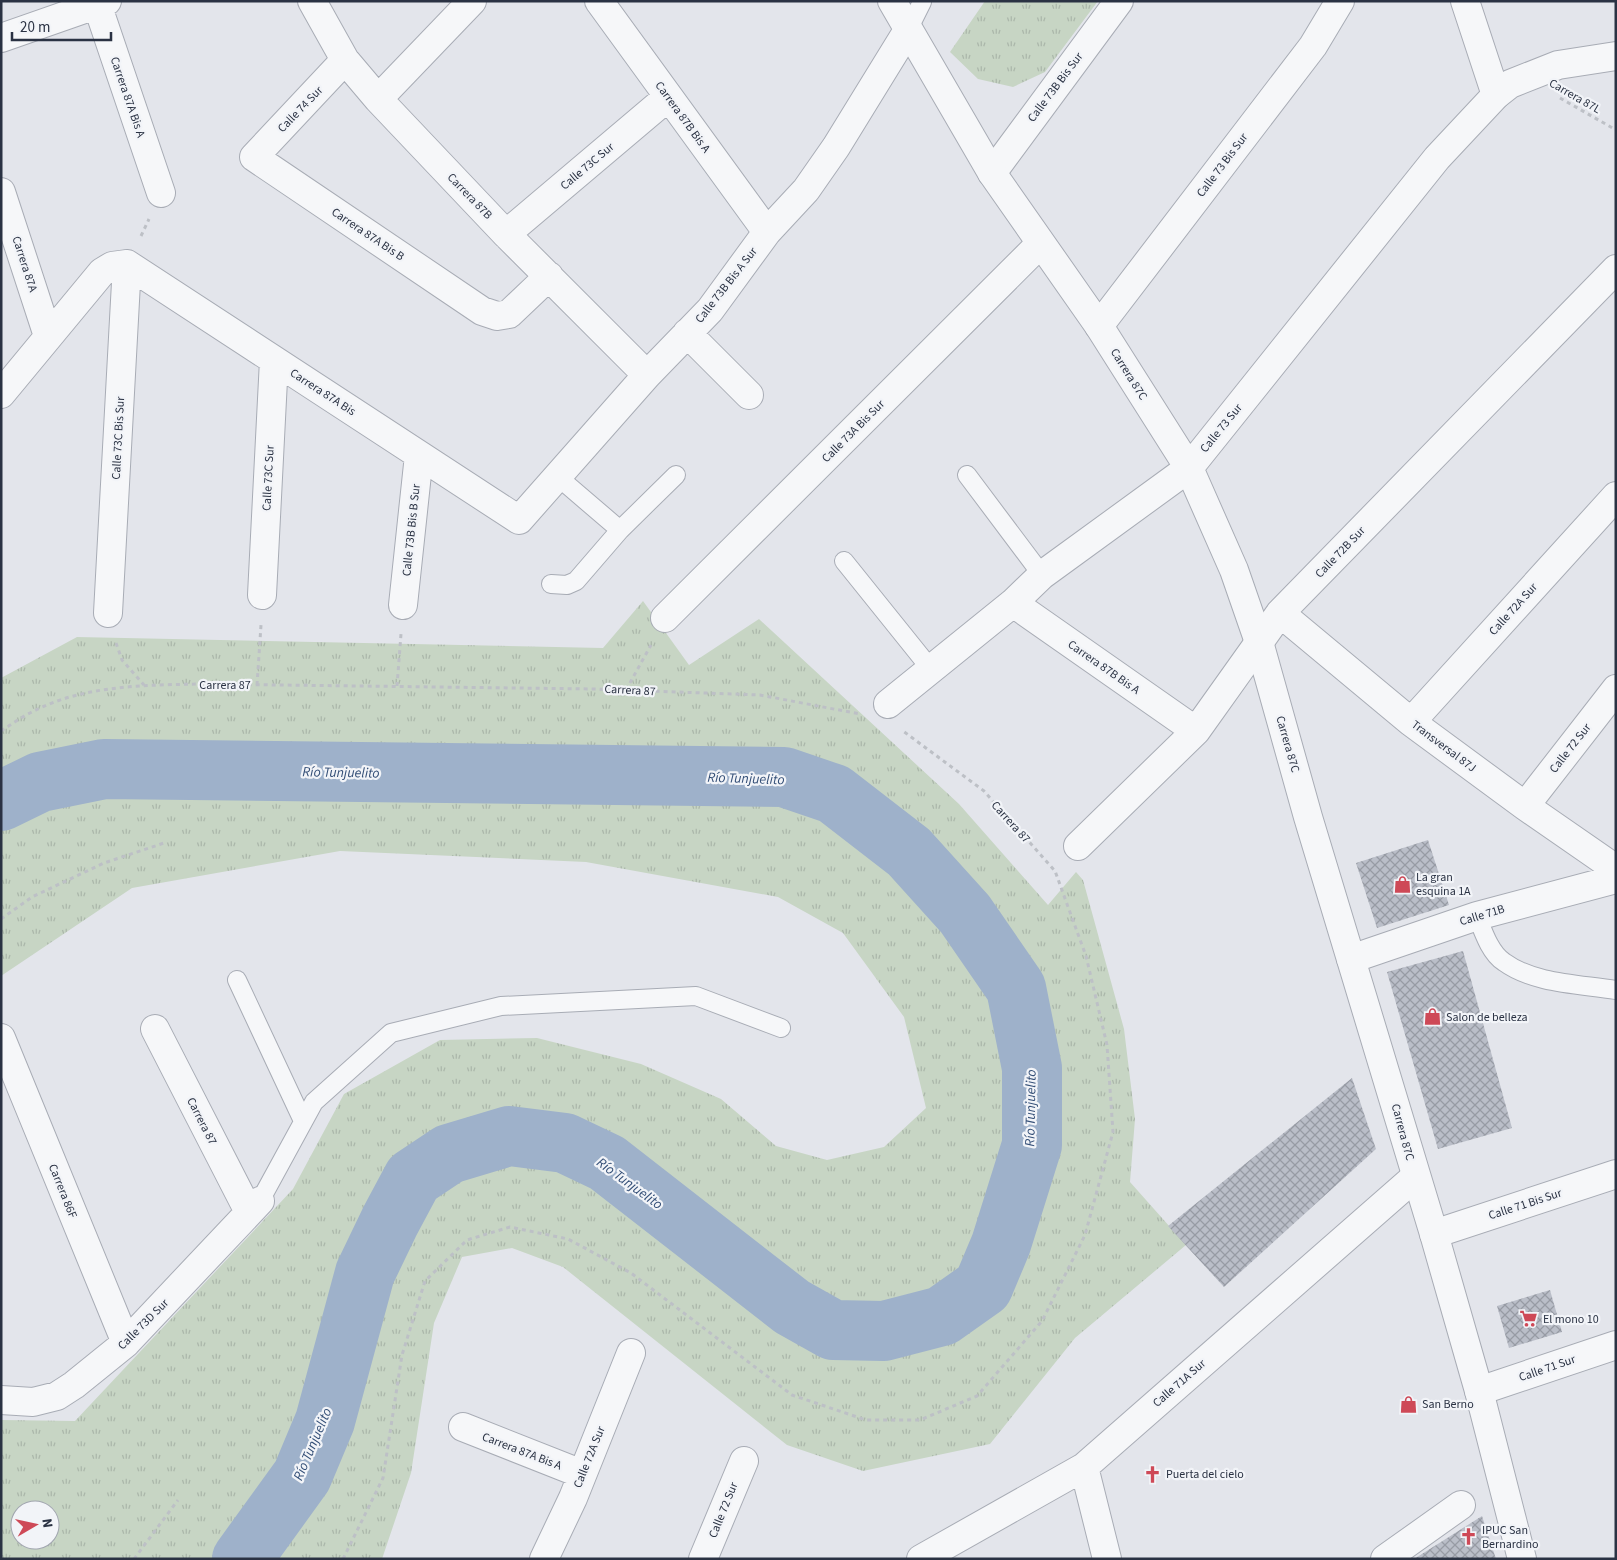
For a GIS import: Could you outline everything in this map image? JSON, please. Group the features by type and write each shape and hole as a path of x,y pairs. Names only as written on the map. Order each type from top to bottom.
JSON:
{"street":[{"name":"Carrera 87B","path":"312,1 346,60 378,99 506,234 647,375"},
{"path":"378,99 472,1"},
{"name":"Carrera 87B Bis A","path":"599,1 767,232"},
{"name":"Carrera 87C","path":"892,1 992,173 1099,326 1189,468 1234,570 1260,642 1308,817 1401,1122 1415,1177 1434,1234 1479,1391 1522,1559"},
{"name":"Calle 73B Bis Sur","path":"992,173 1119,1"},
{"name":"Calle 73 Bis Sur","path":"1099,326 1313,46 1340,1"},
{"path":"1465,1 1496,95"},
{"path":"1,38 100,2"},
{"name":"Carrera 87A Bis A","path":"100,2 161,193"},
{"name":"Calle 73B Bis A Sur","path":"519,520 647,375 710,310 767,232 806,190 836,147 908,30"},
{"name":"Calle 73 Sur","path":"891,716 930,668 1013,603 1042,575 1189,468 1438,158 1496,95 1510,84 1578,60 1616,56"},
{"name":"Calle 74 Sur","path":"254,157 346,60"},
{"name":"Calle 73C Sur","path":"506,234 668,97"},
{"name":"Carrera 87A Bis B","path":"254,157 482,311 497,316 509,314 549,276"},
{"name":"Carrera 87A","path":"1,192 48,336"},
{"name":"Calle 73A Bis Sur","path":"665,618 1040,244"},
{"path":"1,394 102,272 112,266 127,264"},
{"name":"Carrera 87A Bis","path":"127,264 519,520"},
{"name":"Calle 73C Bis Sur","path":"108,613 127,264"},
{"name":"Calle 72B Sur","path":"1078,846 1196,731 1280,613 1616,269"},
{"path":"687,333 749,395"},
{"name":"Calle 73C Sur","path":"262,595 274,360"},
{"name":"Calle 73B Bis B Sur","path":"403,606 419,455"},
{"name":"Calle 72A Sur","path":"1411,722 1616,496"},
{"name":"Carrera 87B Bis A","path":"1013,603 1196,731"},
{"name":"Transversal 87J","path":"1280,613 1411,722 1525,806 1616,869"},
{"name":"Calle 72 Sur","path":"1525,806 1616,689"},
{"name":"Calle 71B","path":"1351,959 1477,916 1616,879"},
{"name":"Carrera 87","path":"155,1029 254,1206"},
{"name":"Carrera 86F","path":"1,1038 126,1343"},
{"name":"Calle 71 Bis Sur","path":"1434,1234 1616,1174"},
{"name":"Calle 71A Sur","path":"936,1555 1084,1467 1415,1177"},
{"name":"Calle 73D Sur","path":"1,1400 34,1402 57,1396 126,1343 254,1206"},
{"name":"Calle 71 Sur","path":"1479,1391 1616,1345"},
{"name":"Calle 72A Sur","path":"544,1559 582,1474 631,1353"},
{"name":"Carrera 87A Bis A","path":"463,1428 582,1474"},
{"name":"Calle 72 Sur","path":"703,1559 744,1461"},
{"path":"1084,1467 1107,1559"},
{"path":"1385,1559 1461,1506"}],"lane":[{"path":"908,30 922,2"},
{"path":"551,584 567,585 576,581 620,530 676,475"},
{"path":"967,475 1042,575"},
{"path":"557,476 620,530"},
{"path":"844,561 930,668"},
{"path":"1477,916 1486,940 1503,962 1533,976 1616,990"},
{"path":"237,980 303,1121"},
{"path":"254,1206 314,1102 391,1033 501,1006 696,996 781,1028"}],"path":[{"name":"Carrera 87L","path":"1525,78 1616,130"},
{"path":"127,264 161,193"},
{"path":"257,685 262,595"},
{"path":"397,686 403,606"},
{"path":"108,613 115,642 122,660 144,686"},
{"path":"626,690 665,618"},
{"name":"Carrera 87","path":"1,730 35,710 77,695 144,686 397,686 626,690 760,696 861,714"},
{"name":"Carrera 87","path":"343,1559 383,1478 402,1355 425,1281 467,1240 510,1227 568,1239 631,1273 792,1395 866,1420 920,1420 977,1396 1042,1321 1085,1235 1113,1132 1107,1045 1086,956 1055,871 984,791 902,731 891,716"},
{"path":"1,919 32,896 104,863 164,843"},
{"path":"134,1559 178,1500"}],"green space":[{"path":"985,1 1098,1 1045,72 1013,87 978,79 950,52"},
{"path":"643,601 689,665 759,619 959,804 1048,905 1076,872 1083,880 1124,1029 1135,1119 1130,1182 1186,1245 1075,1338 990,1444 863,1471 787,1445 563,1267 512,1248 462,1257 434,1323 411,1473 382,1559 1,1559 1,1420 75,1421 293,1189 344,1094 440,1040 537,1038 641,1064 721,1099 776,1146 827,1160 884,1147 926,1108 904,1017 843,933 778,897 586,862 340,851 132,888 1,976 1,678 77,637 603,648"}],"building":[{"name":"La gran esquina 1A","path":"1428,840 1449,905 1377,928 1356,863"},
{"path":"1463,951 1512,1128 1438,1149 1387,972"},
{"path":"1352,1078 1376,1149 1224,1287 1168,1226"},
{"name":"El mono 10","path":"1550,1290 1562,1332 1509,1348 1497,1306"},
{"name":"IPUC San Bernardino","path":"1482,1516 1496,1559 1414,1559"}],"waterway":[{"name":"Río Tunjuelito","path":"1,801 40,782 104,769 784,777 834,794 909,852 965,914 1016,988 1032,1068 1032,1145 1001,1244 983,1287 942,1316 884,1331 833,1330 792,1307 607,1163 565,1143 509,1136 449,1154 413,1178 390,1221 365,1273 325,1421 302,1476 242,1559"}],"place":[{"name":"La gran esquina 1A","path":"1402,884"},
{"name":"Salon de belleza","path":"1432,1017"},
{"name":"El mono 10","path":"1529,1319"},
{"name":"San Berno","path":"1408,1404"},
{"name":"Puerta del cielo","path":"1152,1474"},
{"name":"IPUC San Bernardino","path":"1468,1537"}]}
